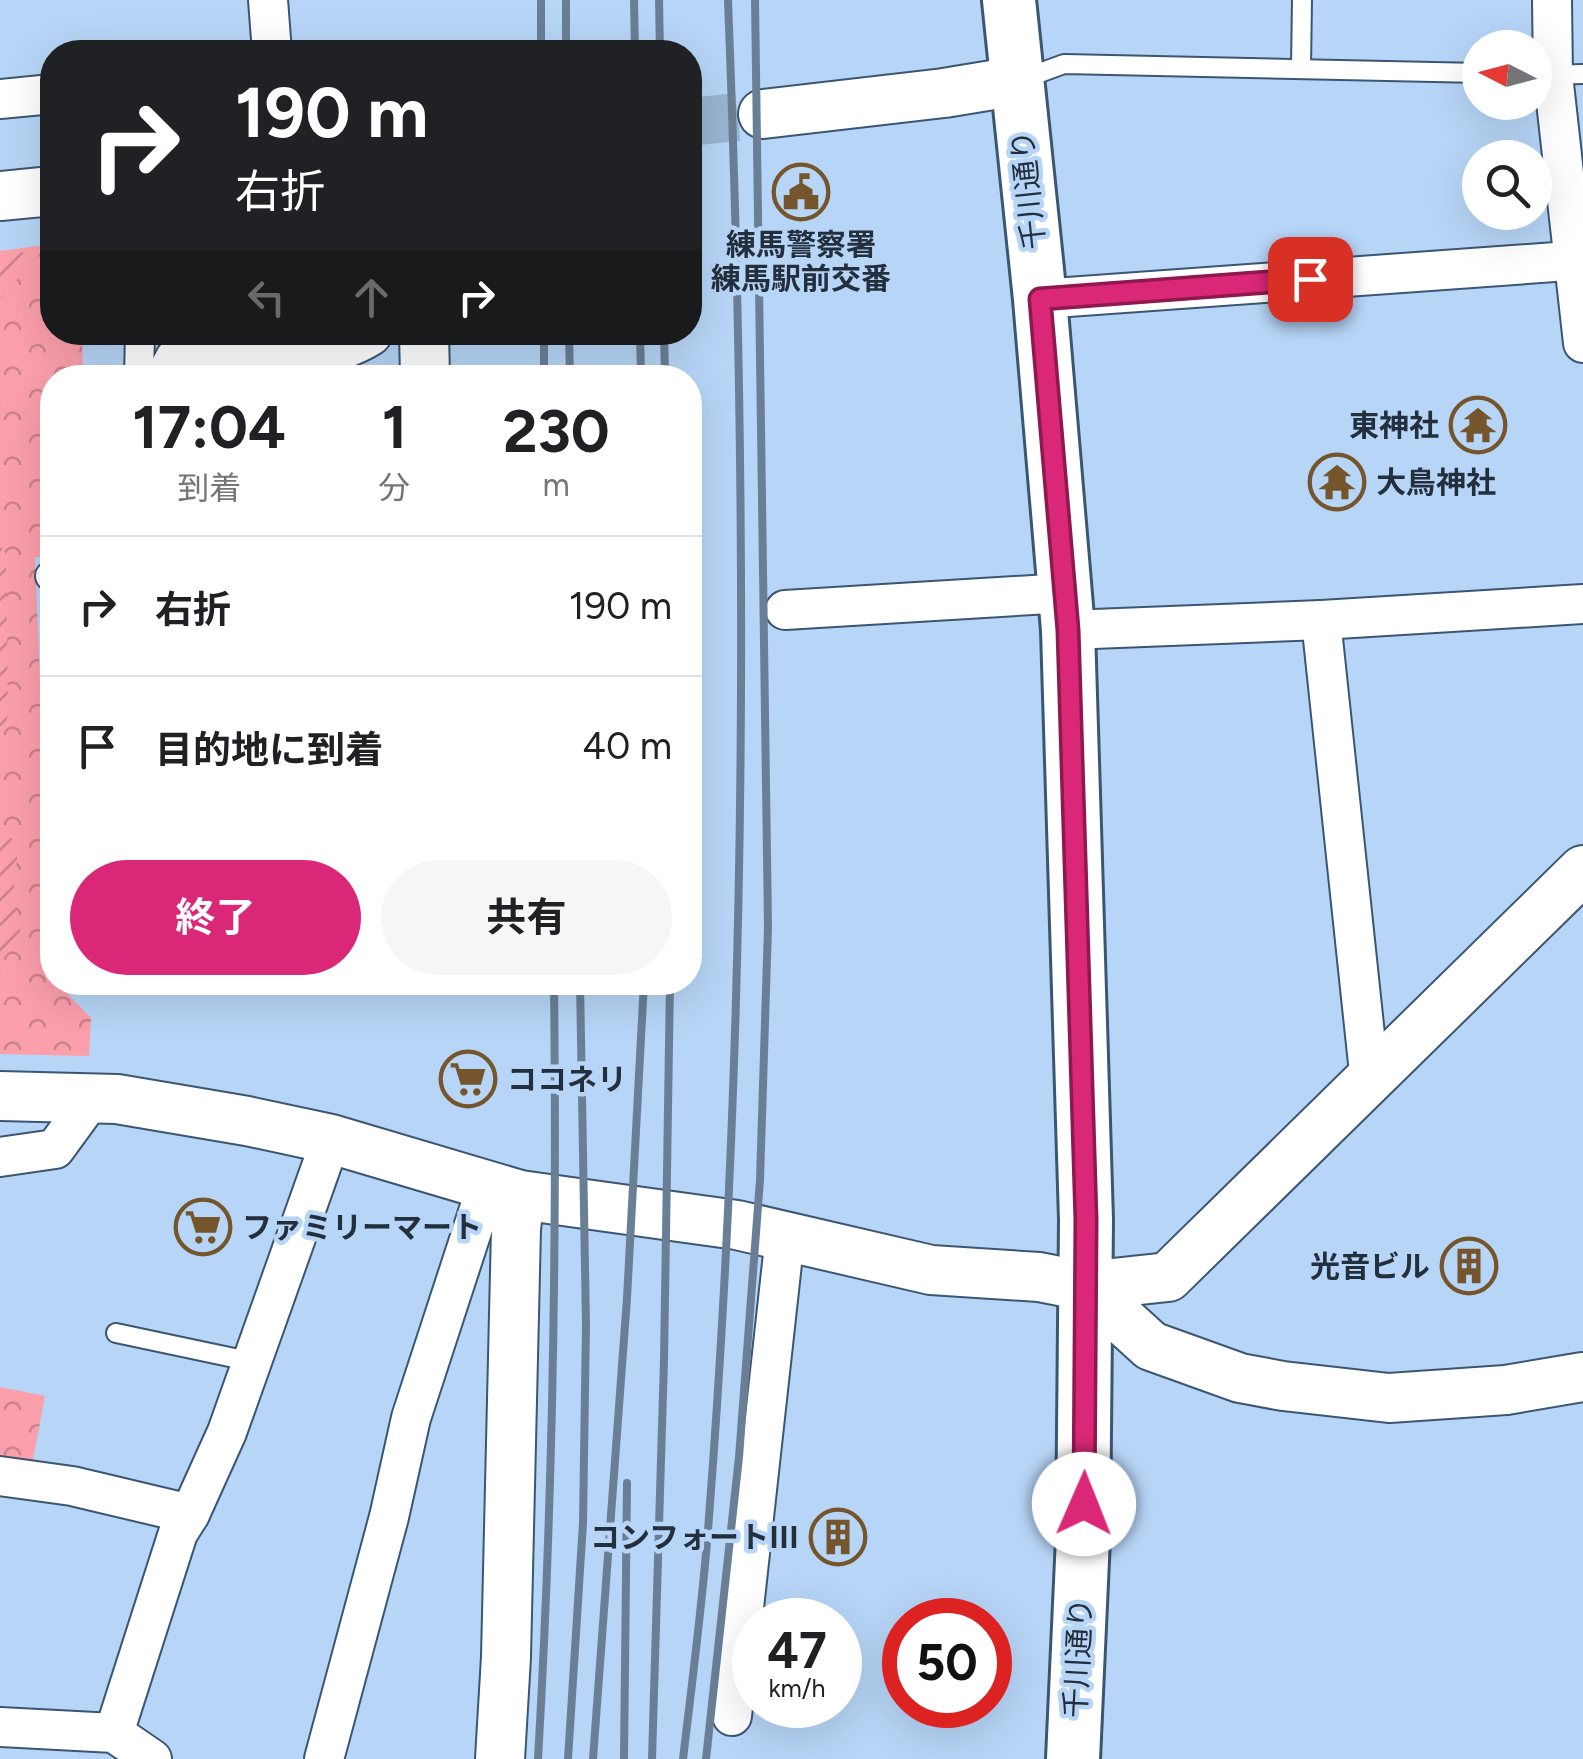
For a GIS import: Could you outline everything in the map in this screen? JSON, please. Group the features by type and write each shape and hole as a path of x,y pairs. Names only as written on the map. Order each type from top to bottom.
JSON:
{"main road":[{"name":"千川通り","path":"1009,0 1067,611 1085,1181 1083,1538 1073,1759"}],"street":[{"path":"268,0 271,40"},
{"path":"1552,0 1583,343"},
{"path":"763,114 944,94 1017,81"},
{"path":"0,100 40,95"},
{"path":"0,196 40,192"},
{"path":"1040,299 1577,260"},
{"path":"176,365 188,356 313,352 344,345"},
{"path":"784,610 1067,611 1320,620 1583,604"},
{"path":"1320,620 1370,1082"},
{"path":"0,1096 92,1097 247,1120 331,1139 503,1190 737,1225 931,1270 1039,1277 1085,1286 1168,1277 1583,870"},
{"path":"0,1157 55,1149 92,1097"},
{"path":"114,1734 178,1532 190,1514 254,1363 331,1139"},
{"path":"324,1759 390,1518 411,1418 503,1190"},
{"path":"500,1759 516,1229 503,1190"},
{"path":"745,1598 784,1236"},
{"path":"1085,1286 1151,1346 1240,1378 1283,1386 1389,1398 1506,1390 1583,1377"},
{"path":"0,1476 72,1486 190,1514"},
{"path":"0,1728 114,1734 152,1759"}],"lane":[{"path":"1301,68 1302,0"},
{"path":"1017,81 1064,64 1462,72"},
{"path":"116,1333 254,1363"}],"green space":[{"path":"40,246 40,345 82,345 83,365 40,365 40,557 35,557 40,682 40,995 69,995 91,1018 89,1056 0,1054 0,251"},
{"path":"40,250 0,299 0,255"},
{"path":"0,546 6,554 8,714 0,747"},
{"path":"0,832 18,847 13,897 21,922 19,938 0,963"},
{"path":"0,1387 45,1396 32,1465 0,1461"}],"tunnel":[{"path":"702,121 763,114"}],"railway":[{"path":"541,0 541,40"},
{"path":"566,0 566,40"},
{"path":"634,0 635,40"},
{"path":"659,0 660,40"},
{"path":"683,1759 706,1559 721,1339 737,957 741,574 728,0"},
{"path":"706,1759 739,1457 760,1180 768,927 755,0"},
{"path":"544,345 544,365"},
{"path":"569,345 570,365"},
{"path":"640,345 641,365"},
{"path":"664,345 665,365"},
{"path":"538,1759 553,1371 554,995"},
{"path":"568,1759 583,1523 586,1324 580,995"},
{"path":"593,1759 627,1298 643,995"},
{"path":"652,1759 670,995"},
{"path":"624,1759 627,1483"}],"place":[{"name":"練馬警察署 練馬駅前交番","path":"801,192"},
{"name":"東神社","path":"1478,425"},
{"name":"大鳥神社","path":"1337,482"},
{"name":"ココネリ","path":"468,1079"},
{"name":"ファミリーマート","path":"203,1227"},
{"name":"光音ビル","path":"1469,1266"},
{"name":"コンフォートⅢ","path":"838,1537"}],"route":[{"path":"1084,1504 1086,1220 1068,630 1040,299 1310,279"}]}
